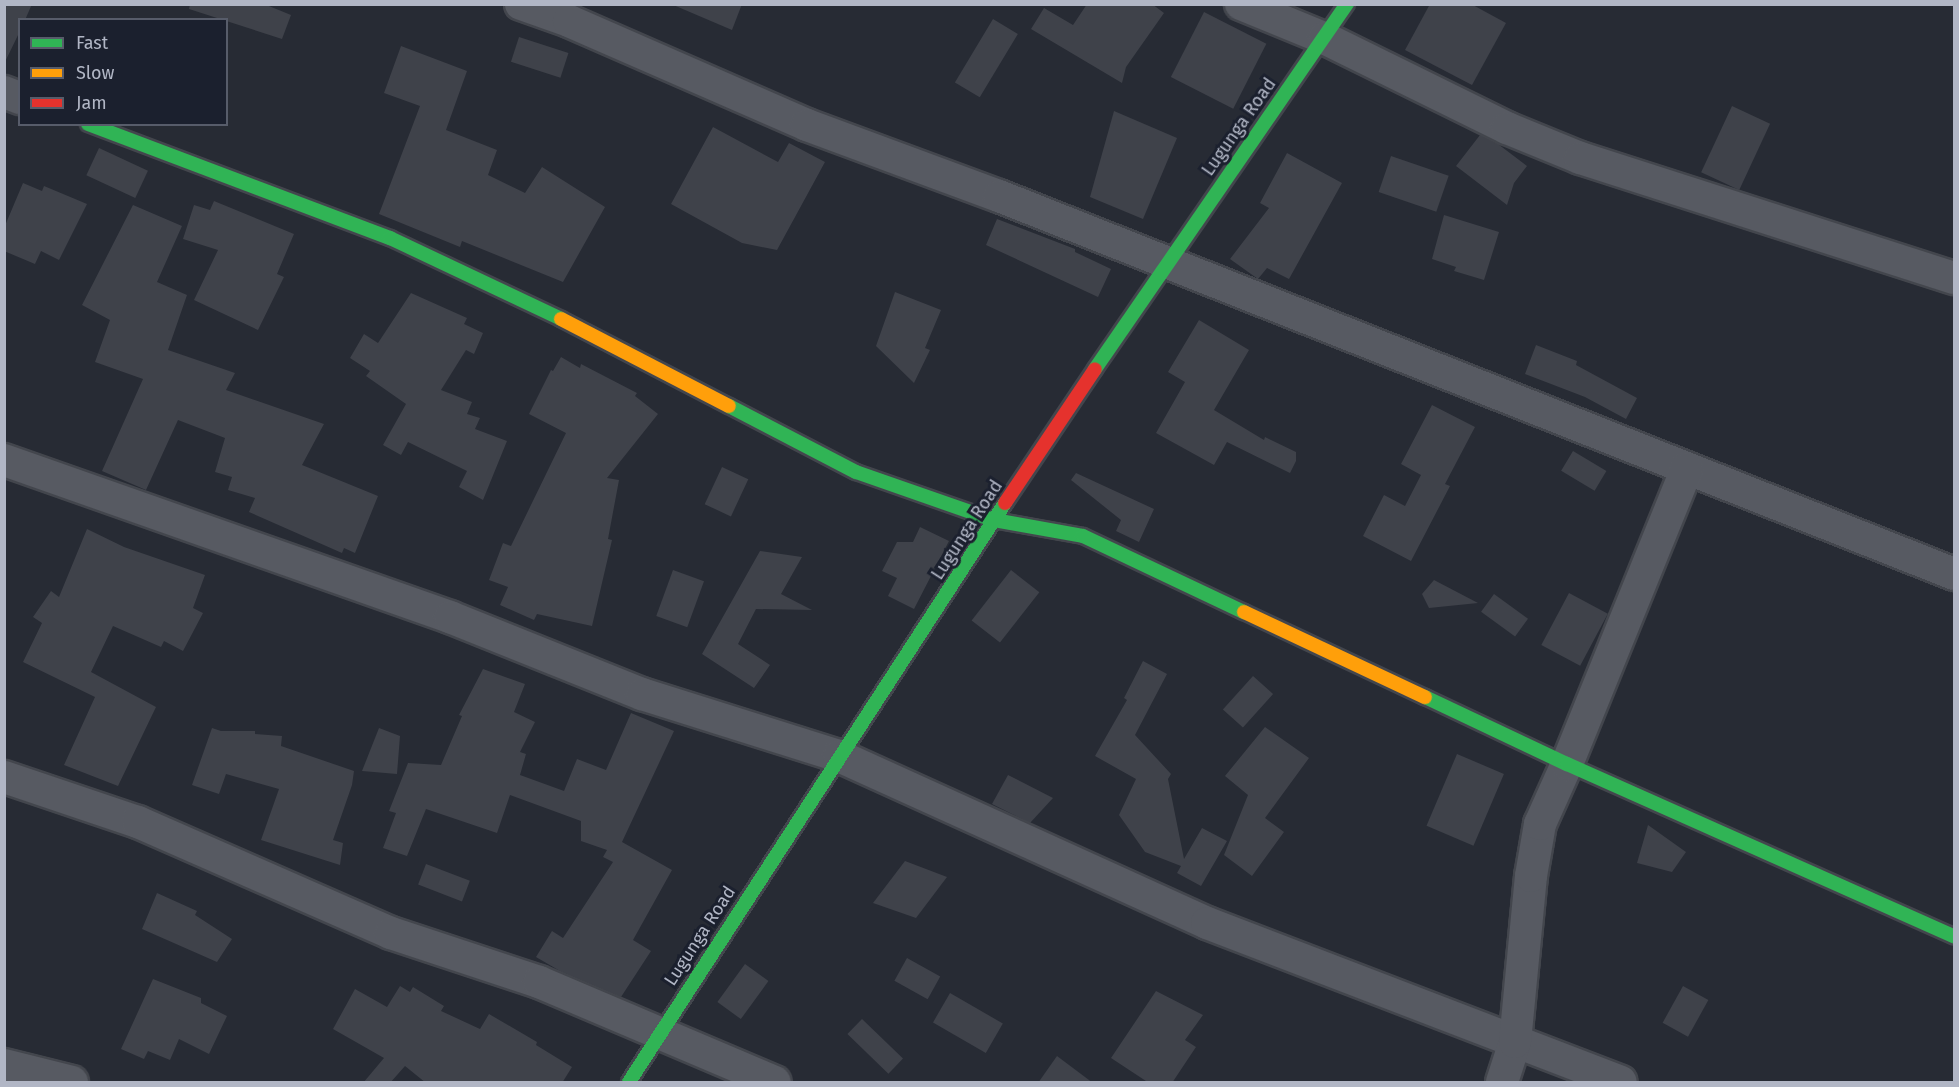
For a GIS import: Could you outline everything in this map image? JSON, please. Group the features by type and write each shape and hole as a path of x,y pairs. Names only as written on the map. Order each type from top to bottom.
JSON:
{"street":[{"path":"521,4 569,21 807,125 999,196 1954,574"},
{"path":"1241,4 1324,38 1507,128 1580,158 1954,278"},
{"name":"Lugunga Road","path":"629,1083 660,1031 994,520 1166,262 1347,4"},
{"path":"93,126 390,238 534,304 856,472 994,520 1083,536 1567,765 1954,936"},
{"path":"4,460 450,617 642,694 839,756 1207,923 1621,1083"},
{"path":"1502,1083 1515,1042 1531,876 1540,824 1567,765 1687,468"},
{"path":"4,777 138,822 391,933 539,982 660,1031 775,1083"},
{"path":"4,1065 72,1083"}],"building":[{"path":"4,4 32,4 26,18 18,18 18,35 4,64"},
{"path":"190,4 264,4 291,15 282,39 228,22 228,18 217,18 189,9"},
{"path":"671,4 742,4 732,30"},
{"path":"1087,4 1152,4 1164,13 1126,67 1122,83 1031,29 1044,8 1073,25"},
{"path":"1430,4 1471,4 1506,23 1472,85 1405,50"},
{"path":"1204,12 1266,44 1233,109 1171,77"},
{"path":"993,19 1018,34 980,97 955,82"},
{"path":"519,37 568,53 560,78 511,62"},
{"path":"401,46 467,71 446,130 497,150 488,175 525,193 542,167 605,207 563,282 462,241 460,247 379,214 420,106 384,93"},
{"path":"1732,106 1770,124 1739,190 1701,172"},
{"path":"1114,111 1177,138 1143,219 1090,197"},
{"path":"713,127 778,162 789,143 825,162 777,250 742,243 671,204"},
{"path":"1480,135 1498,144 1527,166 1514,183 1507,205 1456,166"},
{"path":"99,148 148,171 135,198 86,175"},
{"path":"1287,153 1342,183 1289,279 1267,268 1258,279 1230,259 1269,208 1260,203"},
{"path":"1391,156 1449,176 1436,212 1379,192"},
{"path":"23,183 42,191 44,186 87,204 59,260 41,251 35,264 4,251 4,228"},
{"path":"214,201 294,234 277,274 284,277 258,330 194,300 218,250 183,239 194,205 210,210"},
{"path":"133,205 182,226 157,282 187,295 168,350 235,373 226,390 324,424 302,465 378,496 355,553 344,548 342,553 249,512 255,498 228,490 232,477 215,472 225,438 178,420 146,490 102,471 143,379 95,362 110,320 82,305"},
{"path":"1444,215 1499,232 1484,280 1454,271 1456,267 1432,259"},
{"path":"997,219 1075,249 1075,252 1111,269 1098,297 986,245"},
{"path":"895,292 941,310 925,348 930,350 914,383 876,346"},
{"path":"411,293 467,318 464,324 483,333 474,354 466,350 441,390 472,402 467,414 480,418 475,429 507,441 483,500 459,487 467,471 408,442 401,455 383,445 406,404 366,376 370,371 350,358 364,334 378,343"},
{"path":"1199,320 1249,350 1214,410 1264,440 1265,437 1296,452 1296,461 1290,473 1227,442 1214,465 1156,433 1185,382 1168,372"},
{"path":"1536,345 1577,361 1576,365 1637,398 1626,419 1585,397 1525,374"},
{"path":"561,357 580,368 581,364 637,393 635,396 658,414 607,478 619,480 608,539 612,540 592,626 537,614 534,620 500,605 508,587 489,580 503,543 511,546 566,433 529,414 551,370 553,371"},
{"path":"1432,405 1475,427 1445,484 1450,486 1411,561 1363,536 1384,495 1405,506 1421,475 1401,464"},
{"path":"1573,451 1606,471 1595,491 1561,471"},
{"path":"722,467 748,479 731,516 705,504"},
{"path":"1076,473 1154,509 1139,542 1116,531 1121,520 1071,480"},
{"path":"920,527 949,541 914,609 888,596 897,578 882,571 897,542 913,542"},
{"path":"87,529 124,547 205,575 193,608 203,613 183,651 164,641 161,647 113,626 91,672 156,707 118,786 64,765 95,697 23,662 42,623 33,617 51,591 59,597"},
{"path":"760,551 802,557 781,594 812,610 756,609 738,644 770,665 754,688 702,654"},
{"path":"673,570 704,581 687,627 656,616"},
{"path":"1011,570 1039,592 1000,643 972,620"},
{"path":"1434,580 1478,603 1429,608 1422,594"},
{"path":"1569,593 1608,614 1580,666 1541,645"},
{"path":"1494,594 1528,619 1515,636 1481,612"},
{"path":"1143,661 1167,674 1135,735 1171,774 1168,779 1184,859 1202,828 1227,841 1201,886 1177,873 1181,866 1145,852 1119,815 1136,779 1095,756 1127,700 1124,698"},
{"path":"483,669 525,684 514,712 535,722 520,752 526,754 520,775 564,791 577,759 606,770 631,713 674,731 622,842 672,870 633,940 651,951 621,997 560,971 536,957 552,931 563,938 613,862 603,857 607,850 581,841 581,821 510,795 497,833 426,809 407,856 383,848 396,813 389,811 408,763 441,765 462,716 459,715"},
{"path":"1253,676 1273,694 1243,728 1223,709"},
{"path":"1265,727 1309,758 1265,818 1284,832 1252,876 1224,855 1248,795 1225,776"},
{"path":"212,728 221,731 255,731 255,734 282,736 281,746 354,771 352,785 333,840 343,843 340,865 261,840 279,789 226,774 219,794 192,785"},
{"path":"379,728 400,736 397,774 362,771"},
{"path":"1457,754 1504,774 1473,846 1427,826"},
{"path":"1008,775 1053,798 1030,823 992,804"},
{"path":"1648,825 1686,852 1672,872 1637,863"},
{"path":"905,861 947,877 916,918 873,903"},
{"path":"426,864 470,881 462,901 418,885"},
{"path":"157,893 197,911 195,915 232,939 217,962 142,929"},
{"path":"907,958 940,976 928,999 894,981"},
{"path":"745,964 768,981 741,1019 717,1002"},
{"path":"153,979 201,998 201,1003 227,1016 209,1054 179,1039 170,1060 148,1051 144,1059 121,1049"},
{"path":"400,986 410,992 413,987 444,1006 441,1011 480,1029 489,1014 537,1042 536,1045 572,1067 562,1083 426,1083 405,1066 390,1083 363,1083 384,1058 333,1029 355,989 387,1007"},
{"path":"1683,986 1708,1000 1688,1037 1663,1023"},
{"path":"1156,991 1203,1015 1185,1040 1196,1047 1172,1083 1149,1083 1111,1058"},
{"path":"950,993 1003,1023 986,1053 933,1022"},
{"path":"862,1019 903,1059 888,1074 847,1034"},
{"path":"1057,1056 1093,1083 1038,1083"}],"traffic: fast":[{"path":"1095,369 1347,4"},
{"path":"93,126 390,238 561,319"},
{"path":"729,406 856,472 994,520 1083,536 1244,612"},
{"path":"629,1082 1005,503"},
{"path":"1425,697 1567,764 1954,936"}],"traffic: slow":[{"path":"561,319 729,406"},
{"path":"1244,612 1425,697"}],"traffic: jam":[{"path":"1005,503 1095,369"}]}
